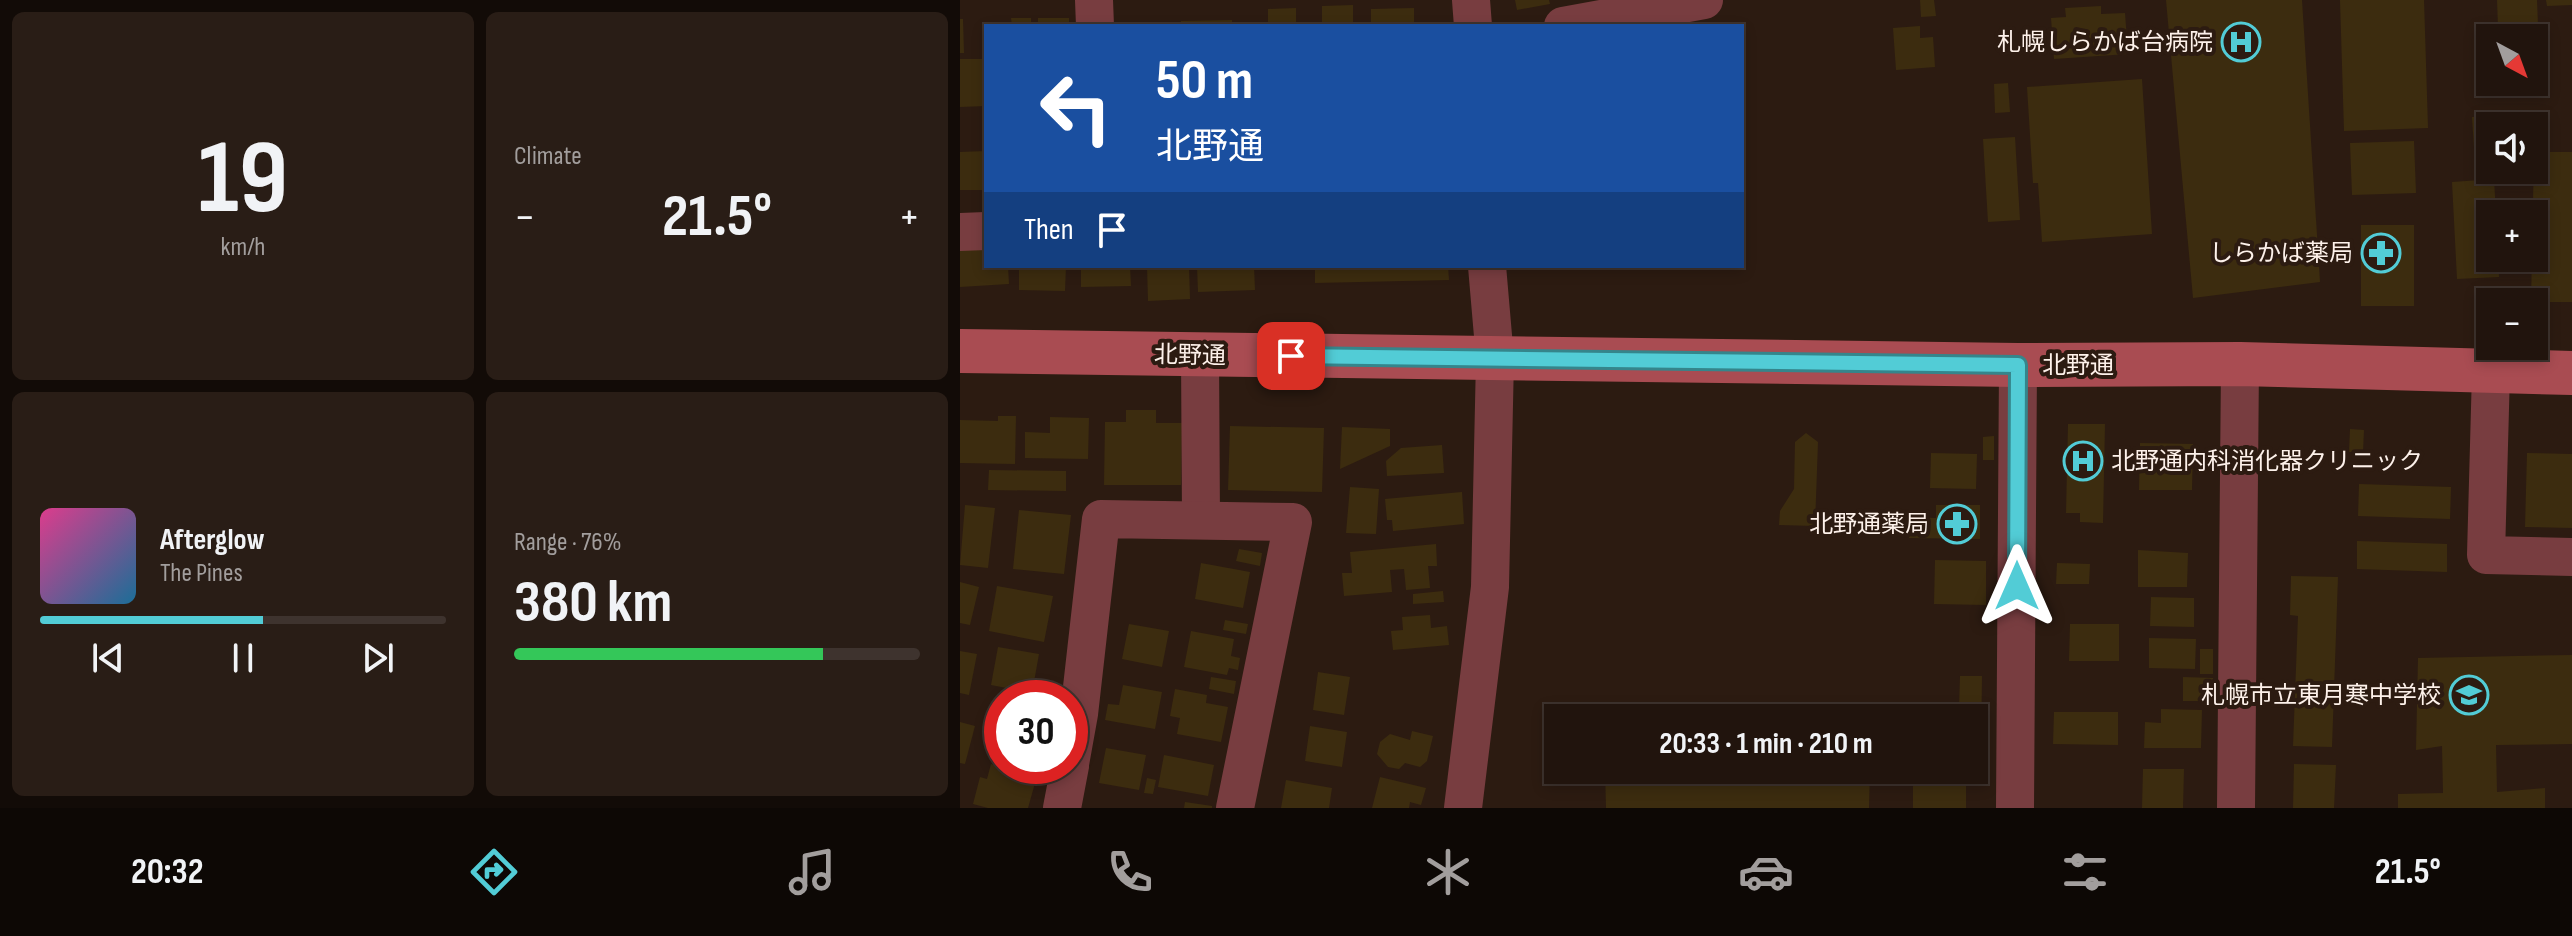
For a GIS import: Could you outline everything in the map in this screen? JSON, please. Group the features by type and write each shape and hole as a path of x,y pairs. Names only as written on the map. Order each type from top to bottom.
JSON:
{"street":[{"path":"1094,0 1095,24"},
{"path":"1471,0 1473,24"},
{"path":"1574,24 1704,0"},
{"path":"960,232 984,231"},
{"path":"1463,808 1490,587 1495,359 1487,268"},
{"name":"北野通","path":"960,351 2018,365 2240,364 2572,373"},
{"path":"1200,355 1201,519"},
{"path":"2236,808 2240,364"},
{"path":"2015,808 2018,365"},
{"path":"2491,372 2486,555 2572,557"},
{"path":"1083,680 1101,519 1293,522 1235,808"},
{"path":"1062,808 1066,784"}],"building":[{"path":"1515,0 1549,0 1550,4 1517,10"},
{"path":"1920,0 1934,0 1936,16 1921,17"},
{"path":"2166,0 2302,0 2320,282 2193,298"},
{"path":"2340,0 2424,0 2428,128 2344,131"},
{"path":"2497,0 2537,0 2538,24 2498,24"},
{"path":"2546,0 2572,0 2572,5 2547,6"},
{"path":"1353,5 1353,24 1322,24 1322,6"},
{"path":"2101,6 2101,14 2125,13 2128,54 2054,59 2051,18 2066,17 2065,8"},
{"path":"1296,8 1296,24 1268,24 1268,9"},
{"path":"1414,8 1414,24 1371,24 1371,9"},
{"path":"1011,18 1031,18 1031,24 1012,24"},
{"path":"1038,18 1069,18 1069,24 1038,24"},
{"path":"960,19 963,19 964,53 960,53"},
{"path":"1232,20 1232,24 1181,24 1181,21"},
{"path":"1920,26 1920,38 1933,37 1935,67 1896,70 1893,28"},
{"path":"960,59 983,59 984,106 960,107"},
{"path":"2142,79 2152,234 2042,242 2038,183 2033,183 2027,87"},
{"path":"2008,83 2010,112 1995,113 1994,84"},
{"path":"2472,117 2476,117 2476,148 2474,148"},
{"path":"2015,137 2020,220 1988,222 1983,139"},
{"path":"2414,141 2416,193 2352,195 2350,143"},
{"path":"984,151 984,190 960,190 960,152"},
{"path":"2548,152 2572,152 2572,302 2548,302 2548,288 2531,288 2532,272 2548,272 2548,200 2533,200 2533,184 2548,184"},
{"path":"2476,180 2476,184 2494,184 2495,200 2476,200 2476,272 2499,272 2499,277 2457,279 2452,182"},
{"path":"2361,225 2414,225 2414,306 2361,306"},
{"path":"984,248 984,268 1008,268 1009,284 960,287 960,250"},
{"path":"1019,268 1066,268 1065,291 1019,290"},
{"path":"1081,268 1130,268 1131,286 1081,287"},
{"path":"1147,268 1189,268 1190,299 1148,301"},
{"path":"1197,268 1254,268 1255,290 1198,292"},
{"path":"1315,268 1448,268 1449,280 1315,283"},
{"path":"1126,410 1156,410 1156,423 1182,423 1181,485 1104,485 1105,422 1126,422"},
{"path":"998,416 1016,416 1015,464 960,463 960,420 998,421"},
{"path":"1050,417 1089,418 1088,459 1025,458 1025,432 1050,433"},
{"path":"2068,424 2105,424 2103,523 2080,522 2080,513 2066,513"},
{"path":"1230,426 1324,428 1322,492 1228,490"},
{"path":"1342,427 1390,429 1390,446 1340,469"},
{"path":"2350,429 2364,430 2363,452 2349,452"},
{"path":"1806,433 1818,442 1815,526 1779,525 1780,511 1794,489 1795,442"},
{"path":"1994,436 1994,460 1983,460 1983,437"},
{"path":"2140,443 2193,444 2192,490 2139,490"},
{"path":"1442,445 1444,473 1387,476 1386,461 1401,448"},
{"path":"1931,453 1977,454 1976,489 1930,488"},
{"path":"2527,453 2572,454 2572,528 2525,527"},
{"path":"989,470 1066,471 1066,491 988,490"},
{"path":"2359,484 2451,487 2450,519 2358,516"},
{"path":"1350,487 1379,489 1376,534 1346,533"},
{"path":"1462,492 1464,524 1393,531 1392,520 1387,520 1385,499"},
{"path":"965,505 995,508 988,568 960,565"},
{"path":"1936,505 1980,505 1980,539 1909,538 1909,517 1936,518"},
{"path":"1019,510 1071,515 1064,574 1013,569"},
{"path":"2357,541 2447,544 2447,572 2357,569"},
{"path":"1436,544 1437,566 1428,566 1430,588 1406,590 1404,569 1390,570 1392,592 1344,596 1342,573 1352,573 1350,552"},
{"path":"1239,549 1262,553 1260,566 1236,561"},
{"path":"2138,550 2188,553 2187,587 2138,587"},
{"path":"1935,560 1986,561 1986,605 1934,604"},
{"path":"1201,563 1250,572 1243,608 1195,599"},
{"path":"2057,563 2090,564 2089,584 2056,584"},
{"path":"2291,576 2338,577 2332,747 2293,746 2298,616 2290,615"},
{"path":"960,582 979,587 970,625 960,623"},
{"path":"997,586 1053,596 1044,642 989,631"},
{"path":"1443,591 1444,602 1413,604 1413,594"},
{"path":"2151,597 2194,598 2194,627 2150,626"},
{"path":"1430,615 1431,628 1447,626 1449,645 1393,650 1391,631 1403,630 1402,617"},
{"path":"1225,620 1248,624 1246,634 1223,630"},
{"path":"1129,624 1169,631 1162,667 1122,659"},
{"path":"2070,624 2119,624 2119,661 2069,661"},
{"path":"1191,631 1234,639 1231,656 1240,658 1238,670 1229,668 1227,675 1184,667"},
{"path":"2149,638 2196,639 2195,669 2149,668"},
{"path":"998,647 1039,654 1034,680 992,680"},
{"path":"2200,649 2213,649 2213,674 2200,674"},
{"path":"960,651 977,654 969,695 960,693"},
{"path":"2572,655 2572,744 2496,745 2497,792 2545,788 2545,808 2398,808 2398,794 2443,793 2442,746 2416,750 2418,658"},
{"path":"1318,672 1350,677 1344,715 1313,710"},
{"path":"1960,676 1982,676 1982,704 1959,704"},
{"path":"1211,677 1236,681 1234,694 1209,689"},
{"path":"2183,677 2213,678 2213,701 2183,701"},
{"path":"1123,685 1162,692 1155,729 1105,720 1108,704 1119,705"},
{"path":"1175,689 1207,695 1206,703 1228,707 1221,742 1177,734 1180,718 1170,716"},
{"path":"2161,709 2202,710 2201,748 2144,748 2145,722 2161,723"},
{"path":"2054,712 2118,712 2118,745 2053,744"},
{"path":"960,722 975,726 965,764 960,763"},
{"path":"1310,726 1347,732 1342,767 1305,761"},
{"path":"1412,731 1433,736 1427,761 1420,767 1405,763 1399,769 1388,767 1377,754 1380,742 1390,734 1410,740"},
{"path":"1106,748 1146,755 1139,790 1099,783"},
{"path":"1164,755 1214,765 1208,796 1158,787"},
{"path":"2294,764 2336,765 2334,808 2293,808"},
{"path":"2143,769 2184,769 2183,808 2142,808"},
{"path":"980,777 984,778 984,784 1035,784 1028,808 988,808 973,804"},
{"path":"1380,777 1426,788 1421,805 1410,802 1409,808 1372,808"},
{"path":"1147,778 1156,780 1153,794 1144,793"},
{"path":"1286,780 1332,788 1329,808 1281,808"},
{"path":"1605,784 1870,784 1869,808 1606,808"},
{"path":"1913,784 1966,784 1966,808 1913,808"},
{"path":"1185,802 1212,806 1212,808 1184,808"}],"place":[{"name":"札幌しらかば台病院","path":"2241,42"},
{"name":"しらかば薬局","path":"2381,253"},
{"name":"北野通内科消化器クリニック","path":"2083,461"},
{"name":"北野通薬局","path":"1957,524"},
{"name":"札幌市立東月寒中学校","path":"2469,695"}],"route":[{"path":"1291,356 2018,365 2017,586"}]}
